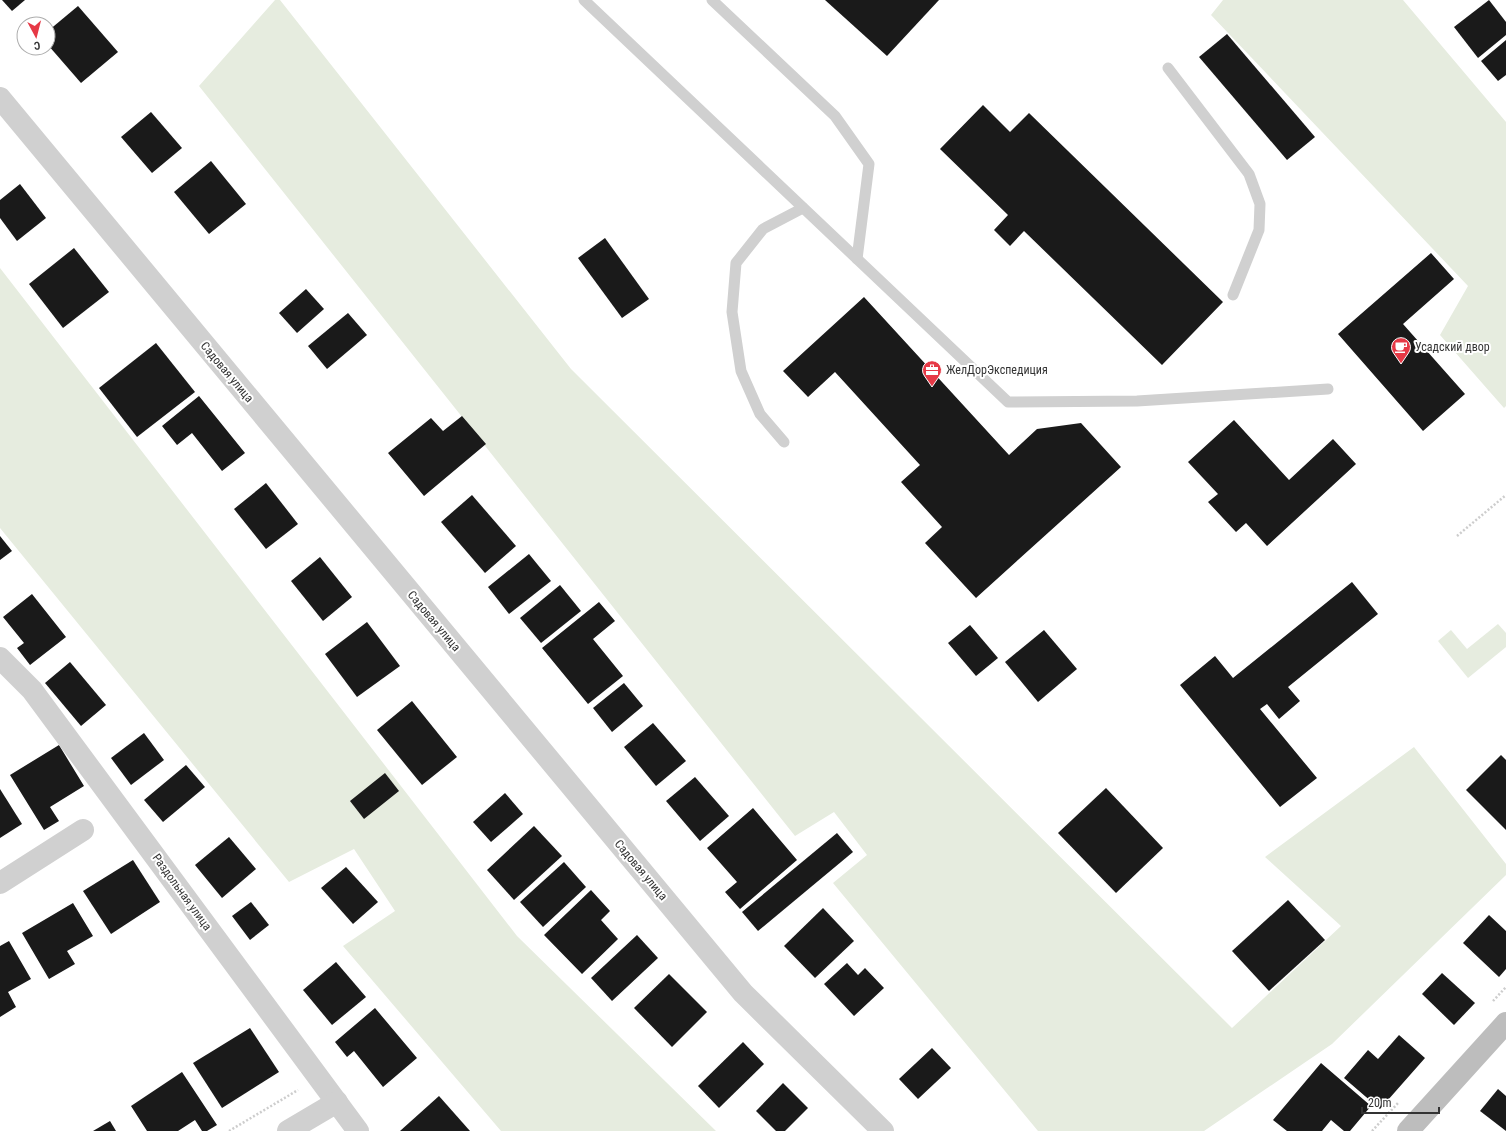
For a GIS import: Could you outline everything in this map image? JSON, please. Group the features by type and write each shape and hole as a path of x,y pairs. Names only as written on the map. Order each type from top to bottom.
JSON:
{"street":[{"name":"Садовая улица","path":"0,98 743,993 884,1131"},
{"name":"Раздольная улица","path":"0,658 32,690 358,1131"},
{"path":"0,883 83,830"},
{"path":"1408,1131 1506,1023"},
{"path":"288,1131 337,1102"}],"lane":[{"path":"584,0 1008,402 1137,401 1328,389"},
{"path":"712,0 834,116 870,164 857,259"},
{"path":"1168,68 1249,174 1260,204 1259,230 1233,295"},
{"path":"784,442 760,414 741,371 732,312 736,263 763,229 803,208"}],"path":[{"path":"1457,536 1506,495"},
{"path":"229,1131 319,1078"}],"shaded area":[{"path":"275,0 280,0 571,369 1232,1028 1341,926 1265,857 1414,747 1506,864 1506,875 1332,1044 1204,1131 1038,1131 833,883 867,855 834,812 795,836 199,86"},
{"path":"1223,0 1403,0 1506,122 1506,406 1504,408 1440,335 1468,286 1211,15"},
{"path":"0,268 517,936 716,1131 501,1131 343,946 395,911 354,849 289,882 0,528"},
{"path":"1498,624 1506,633 1506,647 1468,678 1438,641 1451,630 1467,649"}],"building":[{"path":"2,0 25,0 12,11"},
{"path":"825,0 939,0 887,56"},
{"path":"1489,0 1506,22 1506,35 1478,58 1454,27"},
{"path":"78,6 118,52 81,83 56,54 56,24"},
{"path":"1227,34 1315,137 1287,160 1199,57"},
{"path":"1506,40 1506,75 1498,81 1481,61"},
{"path":"983,105 1010,132 1029,113 1223,302 1162,365 1024,231 1010,246 994,230 1008,215 940,149"},
{"path":"151,112 182,148 152,173 121,137"},
{"path":"211,161 246,204 209,234 174,192"},
{"path":"20,184 46,218 17,241 0,218 0,200"},
{"path":"605,238 649,299 622,318 578,258"},
{"path":"74,248 109,292 63,328 29,284"},
{"name":"Усадский двор","path":"1431,253 1454,279 1403,324 1465,394 1423,431 1338,334"},
{"path":"306,289 324,309 297,333 279,313"},
{"path":"864,297 1009,455 1037,429 1081,423 1121,467 976,598 925,543 942,527 901,482 920,465 835,372 808,397 783,371"},
{"path":"348,313 367,335 327,369 308,346"},
{"path":"156,343 195,392 137,437 99,388"},
{"path":"199,396 245,453 222,471 192,433 177,445 162,426"},
{"path":"462,416 486,444 424,496 388,453 431,418 443,431"},
{"path":"1234,420 1289,480 1333,439 1356,464 1267,546 1246,523 1236,532 1208,502 1218,494 1188,462"},
{"path":"266,483 298,524 266,549 234,509"},
{"path":"472,495 516,546 485,573 441,522"},
{"path":"0,536 12,551 0,560"},
{"path":"529,554 551,581 509,614 488,587"},
{"path":"320,557 352,597 323,621 291,581"},
{"path":"1352,582 1378,614 1288,687 1300,701 1279,719 1267,704 1260,709 1317,778 1280,807 1180,685 1215,656 1233,678"},
{"path":"560,585 581,611 541,643 520,618"},
{"path":"32,594 66,637 30,665 17,648 24,643 3,617"},
{"path":"599,602 615,621 593,639 623,676 588,704 542,648"},
{"path":"367,622 400,666 357,697 325,654"},
{"path":"970,625 998,658 976,676 948,643"},
{"path":"1044,630 1077,669 1038,702 1005,662"},
{"path":"70,662 106,705 81,726 45,683"},
{"path":"624,683 643,706 612,732 593,708"},
{"path":"412,701 457,757 422,785 377,730"},
{"path":"653,723 686,761 656,786 624,747"},
{"path":"144,733 164,760 131,785 111,758"},
{"path":"59,745 84,786 50,807 59,821 44,830 10,775"},
{"path":"1501,755 1506,760 1506,830 1466,790"},
{"path":"186,765 205,787 163,822 144,800"},
{"path":"385,773 399,791 364,819 350,801"},
{"path":"695,777 729,816 700,841 666,801"},
{"path":"1106,788 1163,848 1116,893 1058,833"},
{"path":"0,789 22,824 0,838"},
{"path":"505,793 523,814 491,842 473,822"},
{"path":"753,808 797,860 740,909 725,892 737,882 707,848"},
{"path":"534,826 562,856 514,900 487,870"},
{"path":"837,833 853,852 758,931 742,912"},
{"path":"229,837 256,869 222,898 195,865"},
{"path":"133,860 160,902 111,934 83,891"},
{"path":"564,862 586,887 543,927 520,902"},
{"path":"346,867 378,902 353,924 321,888"},
{"path":"591,890 610,911 601,920 618,939 582,974 544,935"},
{"path":"1288,900 1325,940 1269,991 1232,951"},
{"path":"251,902 269,925 250,940 232,916"},
{"path":"73,903 93,936 67,951 75,964 49,979 22,933"},
{"path":"823,908 854,941 815,978 784,946"},
{"path":"1489,915 1506,931 1506,969 1499,977 1463,943"},
{"path":"637,935 658,958 612,1001 591,978"},
{"path":"9,941 31,979 8,992 16,1007 0,1017 0,946"},
{"path":"336,962 366,997 332,1025 303,990"},
{"path":"847,963 858,975 865,968 884,988 854,1016 824,984"},
{"path":"1442,973 1475,1003 1454,1025 1422,994"},
{"path":"669,974 707,1012 672,1047 634,1008"},
{"path":"375,1008 417,1058 383,1087 354,1051 347,1057 335,1042"},
{"path":"250,1028 279,1072 222,1108 193,1063"},
{"path":"1399,1035 1425,1058 1380,1109 1344,1078 1368,1050 1378,1059"},
{"path":"743,1042 764,1064 719,1108 698,1086"},
{"path":"932,1048 951,1068 918,1099 899,1079"},
{"path":"1321,1063 1371,1106 1350,1131 1344,1131 1331,1120 1322,1131 1287,1131 1273,1120"},
{"path":"182,1072 217,1125 207,1131 202,1131 195,1120 178,1131 147,1131 131,1106"},
{"path":"783,1083 808,1108 785,1131 776,1131 756,1111"},
{"path":"1498,1089 1506,1096 1506,1131 1480,1111"},
{"path":"439,1096 470,1131 400,1131"},
{"path":"110,1121 116,1131 93,1131"}],"place":[{"name":"Усадский двор","path":"1401,364"},
{"name":"ЖелДорЭкспедиция","path":"932,387"}]}
